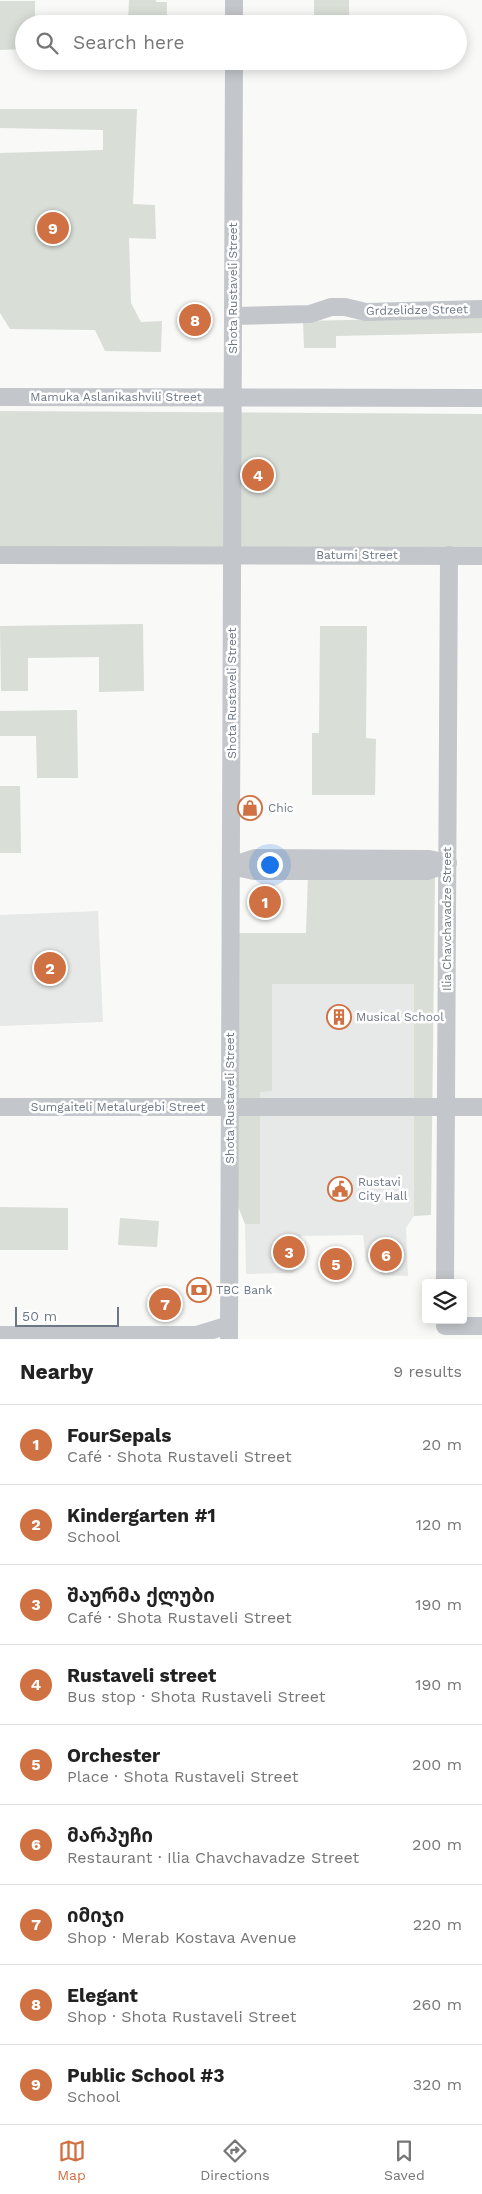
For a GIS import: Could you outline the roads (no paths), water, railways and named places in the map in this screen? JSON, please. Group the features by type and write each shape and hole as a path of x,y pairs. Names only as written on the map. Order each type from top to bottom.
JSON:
{"street":[{"path":"234,0 234,15"},
{"name":"Shota Rustaveli Street","path":"229,1332 234,70"},
{"name":"Grdzelidze Street","path":"233,316 310,314 331,307 345,306 366,312 482,309"},
{"name":"Mamuka Aslanikashvili Street","path":"0,397 233,398"},
{"path":"233,398 482,398"},
{"path":"0,555 232,555"},
{"name":"Batumi Street","path":"232,555 482,556"},
{"name":"Ilia Chavchavadze Street","path":"445,1279 449,556"},
{"path":"231,866 256,858 341,865 429,859 448,863"},
{"name":"Sumgaiteli Metalurgebi Street","path":"0,1107 482,1107"},
{"path":"445,1328 482,1326"},
{"path":"0,1334 196,1335 229,1332"}],"place":[{"name":"Public School #3","path":"53,228"},
{"name":"Elegant","path":"195,320"},
{"name":"Rustaveli street","path":"258,475"},
{"name":"Chic","path":"250,808"},
{"name":"FourSepals","path":"265,902"},
{"name":"Kindergarten #1","path":"50,968"},
{"name":"Musical School","path":"339,1017"},
{"name":"Rustavi City Hall","path":"340,1189"},
{"name":"შაურმა ქლუბი","path":"289,1252"},
{"name":"მარპუჩი","path":"386,1255"},
{"name":"Orchester","path":"336,1264"},
{"name":"TBC Bank","path":"199,1290"},
{"name":"იმიჯი","path":"165,1304"}]}
